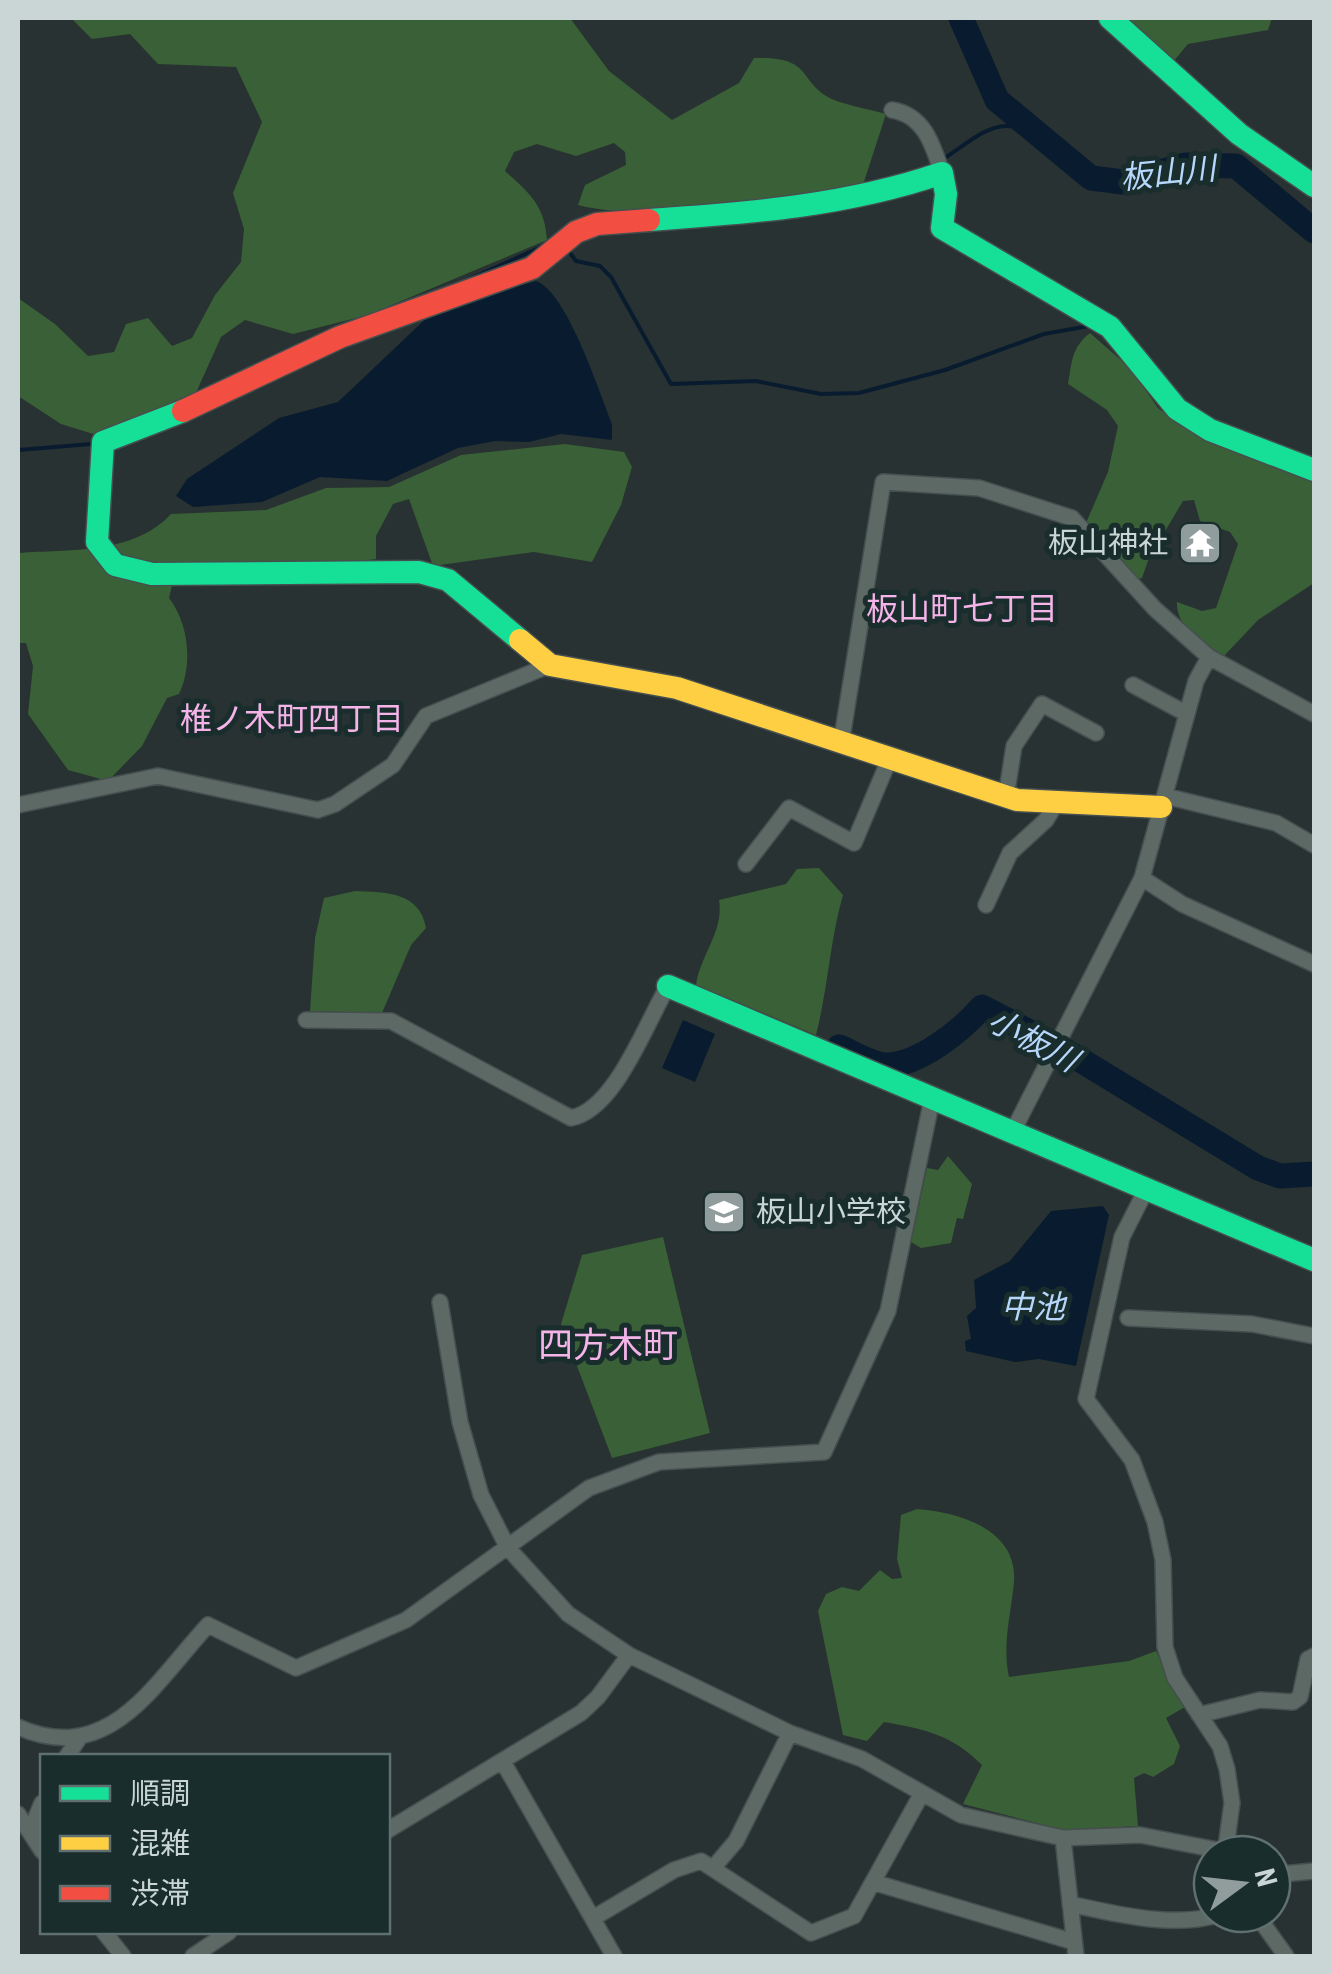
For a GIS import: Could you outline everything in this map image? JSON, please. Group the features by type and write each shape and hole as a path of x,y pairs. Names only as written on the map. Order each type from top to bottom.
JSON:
{"street":[{"path":"1110,18 1239,134 1314,186"},
{"path":"892,110 913,116 923,127 942,172 946,194 942,228 1110,327 1177,409 1210,430 1314,470"},
{"path":"942,172 901,189 859,198 750,212 597,224 576,232 532,268 340,336 202,404 103,442 97,542 115,565 152,574 374,569 419,572 448,580 550,665 676,688 1006,797 1057,802 1163,801 1276,823 1314,845"},
{"path":"841,744 883,482 979,488 1072,518 1155,609 1208,657 1314,714"},
{"path":"1013,1130 1142,878 1186,714 1208,657"},
{"path":"18,805 158,776 318,810 336,804 393,765 426,716 550,665"},
{"path":"1133,684 1186,714"},
{"path":"1006,797 1014,746 1042,704 1096,733"},
{"path":"746,864 789,808 854,843 889,760"},
{"path":"986,905 1010,853 1046,820 1057,802"},
{"path":"1142,878 1182,904 1313,959"},
{"path":"306,1020 391,1021 571,1118 585,1116 606,1096 668,986 1148,1186 1314,1260"},
{"path":"18,1728 42,1738 78,1740 115,1726 208,1625 296,1668 406,1620 589,1488 659,1462 707,1456 802,1456 830,1446 888,1311 932,1099"},
{"path":"1148,1186 1122,1237 1086,1399 1132,1460 1145,1492 1163,1560 1166,1648 1175,1678 1220,1746 1228,1768 1232,1803 1227,1834"},
{"path":"440,1302 460,1422 481,1495 508,1548 568,1614 629,1655 790,1733 862,1759 960,1814 1063,1838 1140,1834 1192,1845"},
{"path":"1128,1318 1252,1324 1314,1336"},
{"path":"390,1829 581,1712 598,1697 629,1655"},
{"path":"1199,1715 1260,1700 1293,1702 1300,1697 1308,1658 1314,1656"},
{"path":"713,1868 736,1841 790,1733"},
{"path":"68,1754 78,1740"},
{"path":"503,1762 614,1956"},
{"path":"595,1917 674,1870 701,1861 812,1932 854,1916 876,1883 922,1795"},
{"path":"40,1808 34,1822 40,1847"},
{"path":"18,1814 40,1847"},
{"path":"876,1883 1075,1950 1063,1838"},
{"path":"1070,1904 1155,1918 1192,1920"},
{"path":"106,1934 123,1956"},
{"path":"193,1956 226,1934"},
{"path":"1270,1934 1286,1956"}],"green space":[{"path":"71,18 570,18 609,71 672,120 739,83 754,58 787,61 832,99 886,114 862,188 679,211 607,210 578,205 585,185 626,165 625,152 614,143 576,156 537,144 514,152 505,171 535,201 547,240 368,315 293,334 245,320 221,337 195,395 103,437 61,424 18,396 18,298 55,324 88,356 114,352 126,324 148,318 172,346 192,338 215,295 241,262 244,229 233,193 262,122 236,67 158,64 130,34 92,39"},
{"path":"1124,18 1272,18 1268,30 1188,44 1173,62"},
{"path":"1090,333 1130,368 1158,408 1174,420 1222,447 1299,472 1314,482 1314,583 1258,620 1223,657 1192,636 1181,619 1177,602 1202,611 1216,608 1238,544 1230,532 1200,521 1194,500 1183,501 1149,558 1142,578 1135,580 1086,523 1108,472 1118,426 1107,410 1068,384 1076,350"},
{"path":"565,444 624,452 632,467 621,505 592,562 534,552 433,566 409,499 393,504 376,536 376,559 172,585 169,598 181,620 187,645 183,683 179,694 167,698 142,746 108,781 68,770 28,714 33,666 26,643 18,643 18,553 99,547 138,537 171,514 266,510 326,488 389,487 461,455"},
{"path":"819,868 843,895 816,1035 696,985 718,922 719,900 786,884 797,869"},
{"path":"355,891 400,896 417,907 426,928 411,945 382,1013 310,1011 315,938 324,898"},
{"path":"948,1156 972,1184 963,1219 957,1218 951,1243 921,1248 911,1242 927,1168 938,1170"},
{"path":"663,1237 710,1433 612,1458 561,1324 582,1255"},
{"path":"917,1509 967,1519 996,1536 1006,1549 1013,1564 1014,1582 1007,1641 1009,1677 1129,1661 1156,1651 1185,1707 1166,1718 1180,1746 1174,1764 1153,1777 1144,1773 1134,1778 1138,1826 1064,1830 963,1804 982,1765 949,1740 884,1722 867,1741 843,1735 818,1611 826,1594 842,1587 859,1591 880,1570 892,1579 902,1578 897,1559 901,1515"}],"water":[{"path":"536,281 559,303 581,344 612,424 612,440 561,434 529,442 495,441 458,448 387,481 320,477 262,502 193,507 176,496 187,479 279,418 338,402 437,308"},
{"path":"683,1020 715,1034 695,1082 662,1068"},
{"name":"中池","path":"1103,1206 1109,1215 1076,1366 1039,1359 1015,1362 966,1351 965,1341 971,1339 967,1316 976,1308 974,1280 1010,1261 1051,1211"}],"waterway":[{"name":"板山川","path":"961,18 997,100 1091,178 1123,182 1185,165 1236,166 1314,231"},
{"path":"942,160 981,134 1004,126 1031,132 1047,142"},
{"path":"472,278 541,247"},
{"path":"567,249 576,261 600,266 611,277 671,384 756,381 821,394 859,393 945,370 1044,334 1089,326"},
{"path":"18,450 91,444"},
{"name":"小板川","path":"839,1047 880,1064 898,1064 938,1045 982,1007 1064,1050 1258,1168 1280,1176 1314,1174"}],"traffic: fast":[{"path":"1110,18 1239,134 1314,186"},
{"path":"649,220 833,201 942,173 946,194 942,228 1110,327 1177,409 1210,430 1314,470"},
{"path":"183,411 103,442 97,542 115,565 152,574 419,572 448,580 520,640"},
{"path":"668,986 1314,1260"}],"traffic: slow":[{"path":"520,640 550,665 677,688 1017,800 1161,807"}],"traffic: jam":[{"path":"183,411 340,337 532,268 576,232 597,224 649,220"}],"place":[{"name":"板山神社","path":"1200,543"},
{"name":"板山小学校","path":"724,1212"}],"district":[{"name":"板山町七丁目","path":"962,609"},
{"name":"椎ノ木町四丁目","path":"292,719"},
{"name":"四方木町","path":"608,1345"}]}
